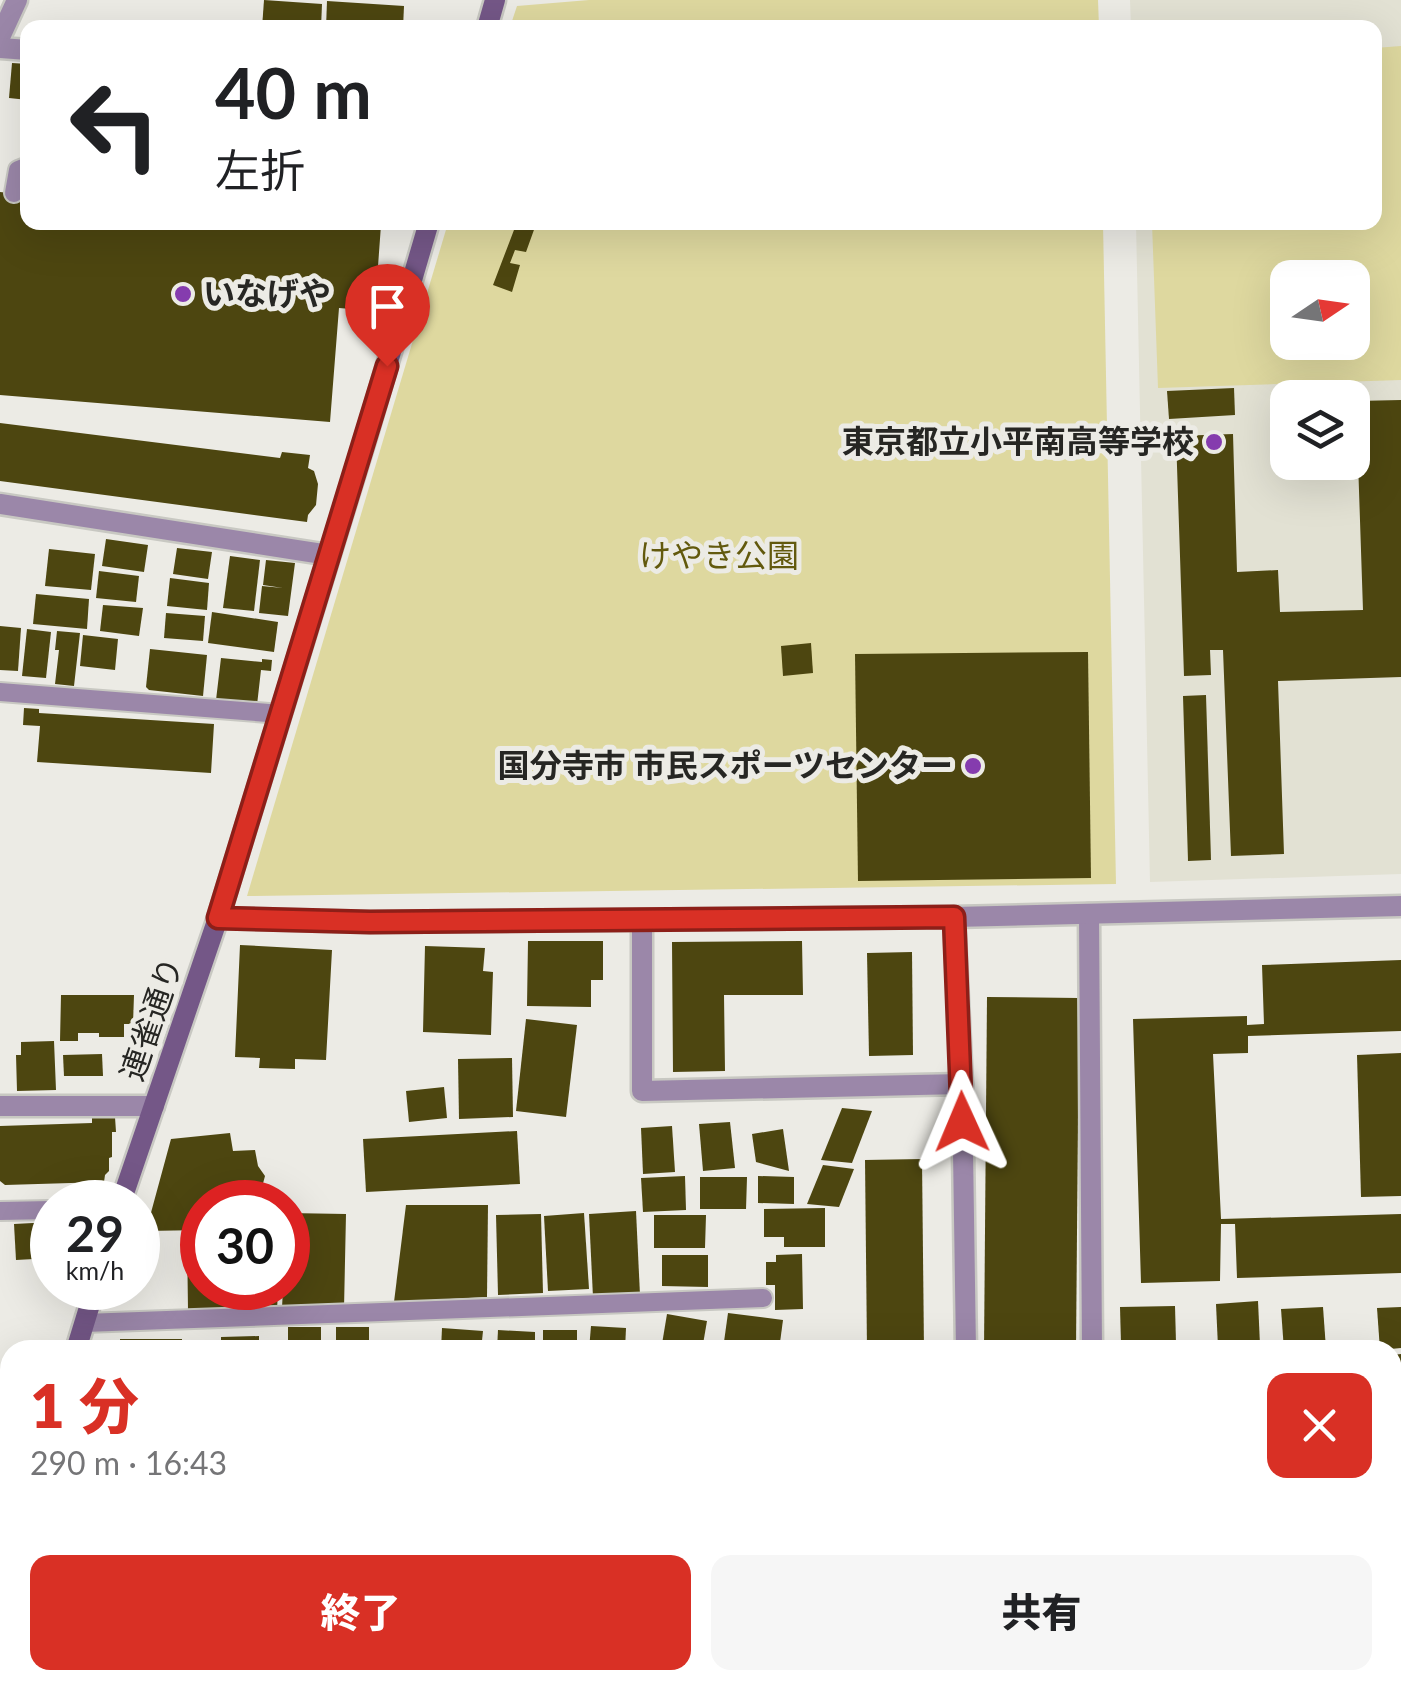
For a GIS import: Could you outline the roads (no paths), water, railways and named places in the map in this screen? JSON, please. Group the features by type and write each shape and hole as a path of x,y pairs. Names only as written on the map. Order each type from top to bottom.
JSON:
{"main road":[{"name":"連雀通り","path":"129,1180 218,918 426,230"},
{"path":"79,1340 88,1310"}],"street":[{"path":"0,37 17,0"},
{"path":"0,504 329,555"},
{"path":"218,918 370,922 954,917 1401,906"},
{"path":"1089,914 1092,1340"},
{"path":"954,917 962,1084 966,1340"},
{"path":"642,920 642,1091 962,1084"},
{"path":"0,1106 154,1106"}],"lane":[{"path":"14,194 20,169"},
{"path":"0,692 281,714"},
{"path":"0,1210 30,1210"},
{"path":"84,1324 762,1298"}],"place":[{"name":"いなげや","path":"183,294"},
{"name":"東京都立小平南高等学校","path":"1214,442"},
{"name":"国分寺市 市民スポーツセンター","path":"973,766"}],"park label":[{"name":"けやき公園","path":"719,556"}]}
